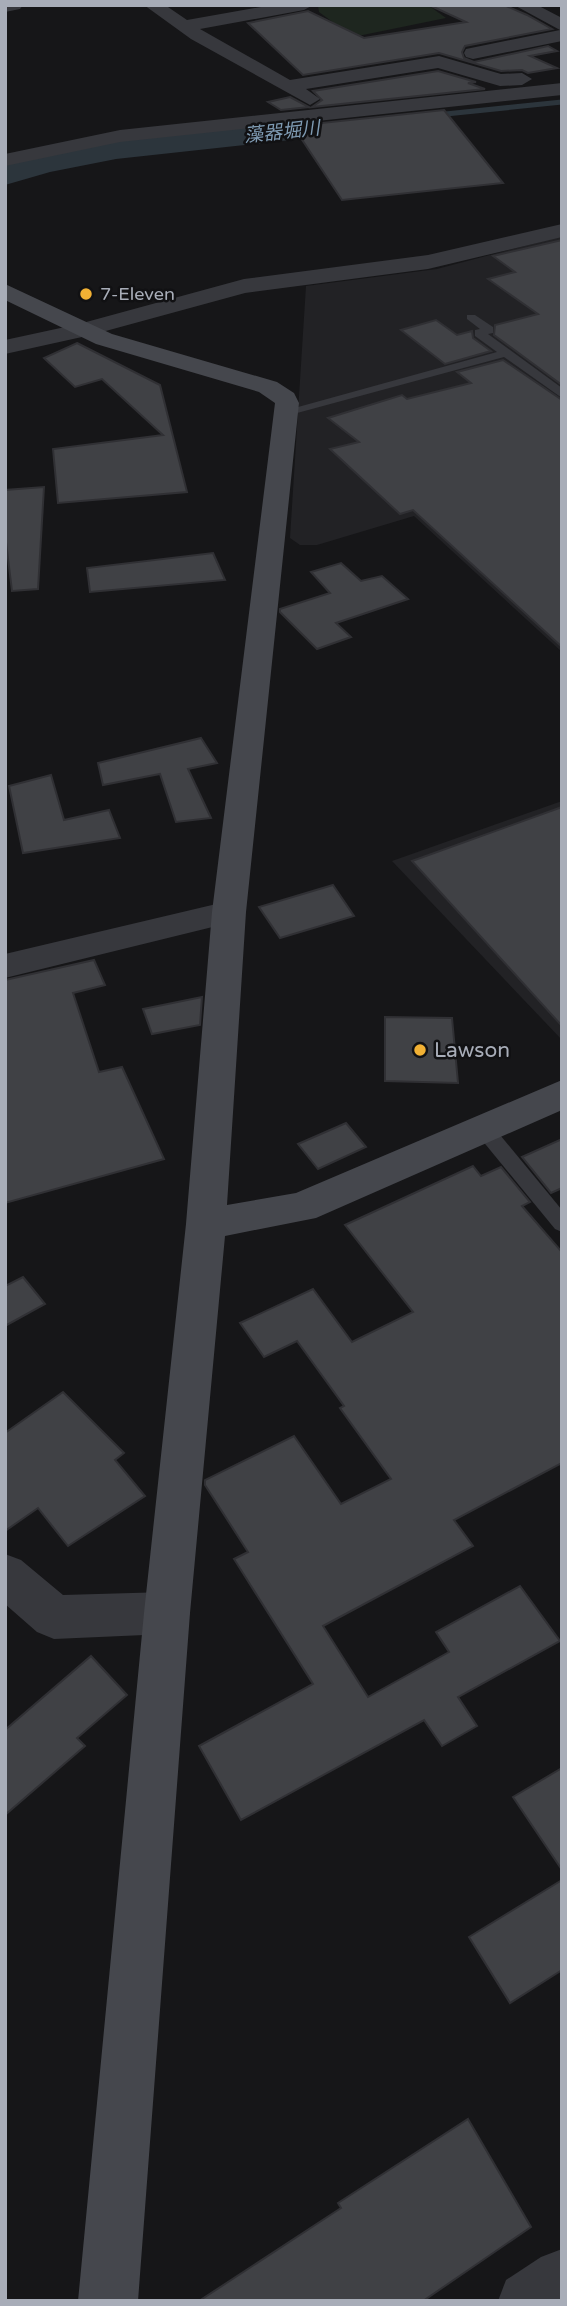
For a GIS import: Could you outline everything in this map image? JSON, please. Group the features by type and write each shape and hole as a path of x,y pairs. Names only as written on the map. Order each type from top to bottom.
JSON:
{"street":[{"path":"5,7 13,5"},
{"path":"153,5 183,26 333,114"},
{"path":"183,26 304,5"},
{"path":"522,15 554,21"},
{"path":"473,41 562,35"},
{"path":"289,86 439,62 509,81 562,70"},
{"path":"375,71 423,104"},
{"path":"5,160 120,136 562,89"},
{"path":"5,346 83,330 243,286 428,262 562,230"},
{"path":"5,290 104,339 268,387 285,398 286,412 229,912 206,1224 167,1613 108,2301"},
{"path":"5,966 229,912"},
{"path":"206,1224 302,1207 562,1094"},
{"path":"5,1575 54,1617 167,1613"},
{"path":"527,2301 562,2278"}],"lane":[{"path":"471,317 489,330 479,333 562,394"},
{"path":"286,412 507,353"},
{"path":"484,1129 562,1224"}],"shaded area":[{"path":"428,5 446,18 353,37 319,12 318,6"},
{"path":"562,236 562,652 414,516 317,545 300,545 290,538 306,286 437,269"},
{"path":"562,801 562,1040 392,861"}],"building":[{"path":"429,5 504,5 527,15 552,29 465,46 462,52 464,58 474,62 548,46 557,51 530,56 557,68 528,73 522,70 501,71 439,53 303,75 248,23 308,11 364,38 466,22"},
{"path":"438,71 476,82 468,83 485,89 312,107 322,100 313,91"},
{"path":"290,97 309,107 281,110 268,102"},
{"path":"444,110 503,183 342,200 293,126"},
{"path":"562,240 562,385 494,335 495,325 538,314 488,279 515,272 493,256"},
{"path":"436,320 457,335 472,331 473,338 491,351 445,364 401,330"},
{"path":"77,343 160,385 187,492 58,503 53,449 163,435 102,379 75,387 44,358"},
{"path":"503,360 562,400 562,647 413,510 400,514 330,449 359,442 328,418 402,395 407,399 471,383 457,372"},
{"path":"44,487 38,589 12,591 5,534 5,490"},
{"path":"213,553 225,580 90,592 87,568"},
{"path":"341,563 361,581 382,576 408,599 336,623 351,637 317,649 280,609 330,593 311,572"},
{"path":"201,738 217,763 188,769 211,818 176,822 160,774 103,785 98,763"},
{"path":"51,775 64,820 109,810 120,838 23,853 9,786"},
{"path":"562,807 562,1026 412,861"},
{"path":"333,885 354,916 280,938 259,907"},
{"path":"94,960 105,985 73,993 99,1072 122,1067 164,1159 5,1203 5,980"},
{"path":"202,997 200,1025 152,1034 143,1009"},
{"name":"Lawson","path":"385,1017 452,1018 458,1083 385,1081"},
{"path":"346,1123 366,1147 318,1169 298,1144"},
{"path":"562,1139 562,1188 551,1193 522,1157"},
{"path":"473,1166 481,1176 501,1167 530,1202 522,1206 562,1252 562,1463 454,1520 473,1546 323,1626 368,1697 449,1652 436,1632 520,1586 560,1641 458,1697 477,1726 442,1746 424,1720 241,1820 199,1746 313,1684 234,1559 248,1552 205,1485 205,1480 294,1436 341,1504 391,1479 340,1408 344,1406 297,1341 264,1357 240,1323 313,1289 352,1342 413,1312 345,1225"},
{"path":"23,1277 45,1304 5,1326 5,1286"},
{"path":"63,1392 124,1453 115,1460 145,1496 68,1546 38,1508 5,1531 5,1433"},
{"path":"91,1656 127,1695 77,1738 85,1746 5,1815 5,1730"},
{"path":"562,1768 562,1870 513,1797"},
{"path":"562,1880 562,1970 510,2003 469,1937"},
{"path":"468,2119 531,2227 423,2301 199,2301 341,2208 338,2203"}],"waterway":[{"name":"藻器堀川","path":"436,115 562,102"},
{"name":"藻器堀川","path":"5,175 78,155 116,149 306,130"}],"place":[{"name":"7-Eleven","path":"86,294"},
{"name":"Lawson","path":"420,1050"}]}
